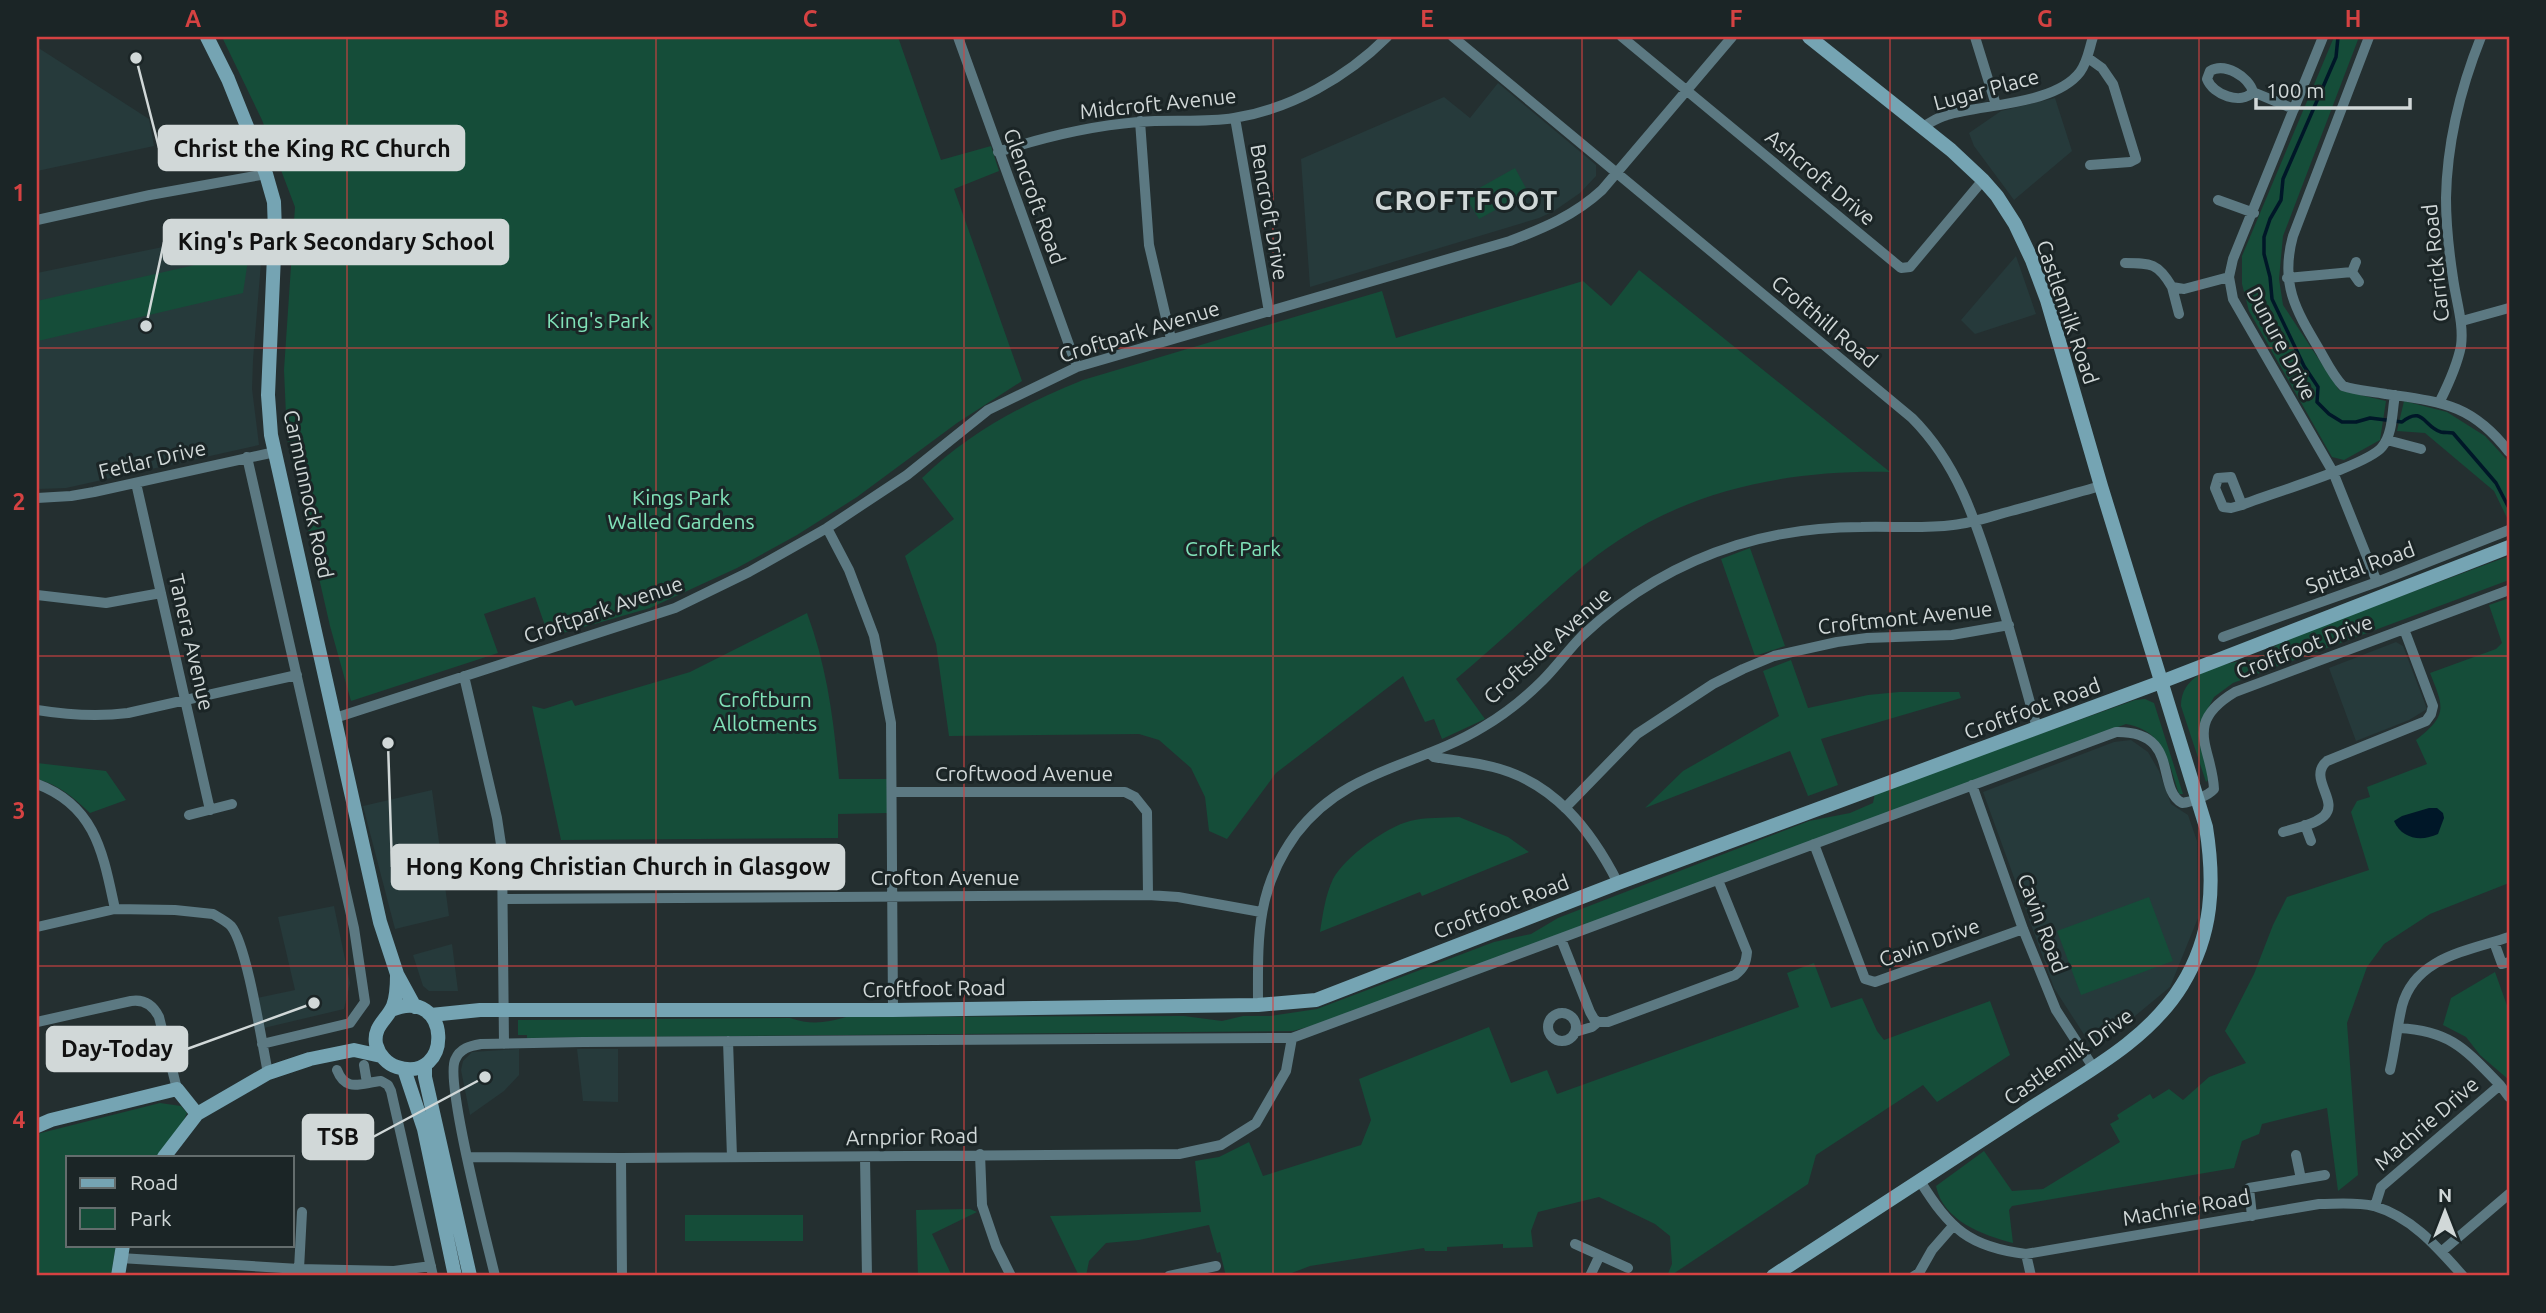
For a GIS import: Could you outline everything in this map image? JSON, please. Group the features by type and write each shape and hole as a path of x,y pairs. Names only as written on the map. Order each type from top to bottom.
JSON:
{"street":[{"name":"Carmunnock Road","path":"207,37 228,79 266,174 274,202 268,395 271,435 380,922 397,974 415,1007"},
{"name":"Glencroft Road","path":"958,37 1077,367"},
{"name":"Midcroft Avenue","path":"998,152 1049,135 1140,121 1235,118 1291,100 1330,82 1369,54 1387,37"},
{"name":"Crofthill Road","path":"1453,37 1926,432 1961,485 1976,521 2009,625 2037,728"},
{"name":"Ashcroft Drive","path":"1622,37 1901,268 1910,267 1983,180"},
{"name":"Croftpark Avenue","path":"335,718 675,608 749,572 827,528 907,475 988,410 1077,367 1510,241 1547,227 1584,206 1617,173 1732,37"},
{"name":"Castlemilk Road","path":"1809,37 1922,127 1983,180 2015,224 2047,300 2161,682"},
{"path":"1975,37 1996,105"},
{"path":"2090,165 2130,162 2136,159 2113,83 2102,68 2088,58 2093,37"},
{"name":"Dunure Drive","path":"2323,37 2254,213 2233,259 2229,277 2232,299 2243,320 2333,472 2377,582"},
{"path":"2369,37 2293,236 2287,278 2293,302 2339,381 2350,388 2440,401 2467,412 2508,447"},
{"name":"Carrick Road","path":"2440,401 2456,368 2462,321 2450,260 2446,198 2449,153 2469,67 2481,37"},
{"name":"Lugar Place","path":"1922,127 1945,115 2031,97 2064,86 2080,72 2088,58"},
{"path":"2253,92 2294,108"},
{"name":"Bencroft Drive","path":"1235,118 1269,312"},
{"path":"1140,121 1149,245 1171,339"},
{"path":"37,220 150,195 266,174"},
{"path":"2218,200 2254,213"},
{"path":"2125,263 2145,263 2158,267 2172,287 2179,314"},
{"path":"2287,278 2356,272"},
{"path":"2172,287 2184,289 2229,277"},
{"path":"2462,321 2509,308"},
{"path":"2242,505 2373,456 2388,435 2395,395"},
{"path":"2388,435 2421,449"},
{"name":"Fetlar Drive","path":"37,498 71,496 275,452"},
{"path":"247,457 354,928 365,1002 350,1023 262,1044"},
{"name":"Tanera Avenue","path":"136,483 210,810"},
{"name":"Croftside Avenue","path":"1258,1006 1258,937 1261,912 1282,855 1315,812 1339,792 1362,780 1429,753 1483,727 1516,704 1605,616 1665,575 1734,546 1787,533 1851,527 1918,528 1976,521 2101,486"},
{"path":"827,528 849,570 874,636 891,723 893,1010"},
{"name":"Spittal Road","path":"2223,638 2509,530"},
{"name":"Croftfoot Road","path":"430,1015 504,1011 1258,1006 1316,1000 1618,883 2161,682 2509,548"},
{"name":"Croftfoot Drive","path":"2196,798 2210,794 2214,789 2203,745 2203,730 2213,710 2225,698 2509,590"},
{"path":"37,595 106,603 161,593"},
{"name":"Croftmont Avenue","path":"1565,808 1637,734 1713,684 1774,656 1867,638 1951,635 2009,625"},
{"path":"2283,832 2322,818 2328,811 2329,806 2319,774 2321,766 2327,761 2426,721 2431,714 2433,706 2404,629"},
{"path":"37,710 74,716 103,716 297,675"},
{"path":"464,676 497,818 502,851 504,1044"},
{"name":"Castlemilk Drive","path":"1773,1276 2124,1046 2159,1016 2183,984 2207,921 2212,881 2206,827 2161,682"},
{"path":"495,1276 467,1157 452,1074 455,1060 462,1050 481,1044 1292,1038 2116,732 2128,732 2151,741 2162,758 2178,801 2188,802 2196,798"},
{"path":"1429,753 1434,757 1495,767 1534,784 1585,827 1600,848 1618,883"},
{"path":"37,784 56,792 85,818 104,859 115,909"},
{"name":"Cavin Road","path":"1972,785 2023,929 2056,1010 2094,1067"},
{"name":"Croftwood Avenue","path":"892,792 1125,792 1135,797 1147,812 1148,895"},
{"path":"189,815 232,804"},
{"path":"2305,825 2311,841"},
{"name":"Cavin Drive","path":"1814,844 1865,979 1875,982 2023,929"},
{"path":"1575,1032 1735,975 1742,970 1746,963 1746,952 1717,880"},
{"name":"Crofton Avenue","path":"503,899 1148,895 1178,897 1261,912"},
{"path":"37,927 115,909 213,914 231,926 247,972 268,1073"},
{"path":"2390,1070 2402,1006 2410,985 2429,965 2509,937"},
{"path":"1561,939 1590,1012 1598,1022"},
{"path":"2494,942 2502,964 2509,962"},
{"path":"391,1010 415,1007 430,1015 437,1023 439,1042 433,1057 425,1065 415,1069 391,1065 381,1056 376,1044 380,1021 391,1010 396,997 397,974"},
{"path":"37,1022 131,1001 147,1003 155,1009 159,1017 177,1089 197,1114"},
{"path":"439,1030 453,1013"},
{"path":"2399,1028 2438,1034 2462,1046 2500,1085"},
{"path":"354,1050 376,1032"},
{"name":"Arnprior Road","path":"467,1157 1179,1154 1221,1145 1256,1123 1286,1071 1292,1038"},
{"path":"728,1041 732,1157"},
{"path":"165,1156 197,1114 268,1073 310,1059 354,1050 381,1056"},
{"path":"364,1065 367,1083"},
{"path":"425,1065 425,1077 470,1276"},
{"path":"404,1069 424,1129 455,1276"},
{"path":"118,1276 121,1251 299,1269 432,1271 391,1091 388,1085 381,1081 356,1086 348,1084 341,1080 337,1070"},
{"name":"Machrie Drive","path":"2375,1206 2381,1187 2500,1085 2509,1097"},
{"path":"37,1126 51,1120 177,1089"},
{"path":"980,1154 982,1205 996,1247 1011,1276"},
{"path":"2296,1155 2301,1179"},
{"path":"865,1157 867,1276"},
{"path":"621,1158 622,1276"},
{"path":"2252,1216 2249,1188 2325,1175"},
{"name":"Machrie Road","path":"1920,1181 1940,1212 1953,1226 1974,1241 1996,1250 2026,1254 2319,1204 2353,1203 2375,1206 2418,1228 2463,1276"},
{"path":"2441,1252 2505,1197 2509,1211"},
{"path":"299,1269 297,1226 302,1212"},
{"path":"1918,1275 1932,1250 1953,1226"},
{"path":"1575,1244 1628,1268"},
{"path":"2026,1254 2031,1276"},
{"path":"1590,1276 1599,1256"},
{"path":"1169,1276 1193,1274 1216,1266"}],"shaded area":[{"path":"37,47 149,119 154,146 37,171"},
{"path":"1498,83 1596,165 1596,176 1580,193 1539,218 1310,287 1301,159 1444,97 1470,118"},
{"path":"2055,98 2072,151 2014,200 1974,146 1969,133 2001,111"},
{"path":"264,226 252,389 259,445 66,488 37,489 37,273"},
{"path":"2016,256 2036,314 1975,334 1961,320"},
{"path":"2396,642 2403,646 2427,709 2409,720 2356,741 2329,668"},
{"path":"2131,740 2148,752 2159,771 2171,804 2188,815 2197,841 2198,918 2170,987 2094,1050 2054,988 1983,792 2114,742"},
{"path":"432,790 449,916 395,929 363,806"},
{"path":"334,906 350,983 344,1009 264,1028 257,998 295,990 278,917"},
{"path":"452,944 458,991 429,991 423,986 413,955"},
{"path":"519,1049 519,1075 504,1091 470,1115 461,1070 463,1061 472,1052"},
{"path":"577,1049 618,1049 618,1102 583,1101"}],"green space":[{"name":"King's Park","path":"222,37 898,37 941,160 991,146 999,171 954,189 1022,381 957,423 857,497 797,535 737,568 650,608 549,637 535,597 484,614 498,653 351,701 330,626 287,438 284,370 295,207 262,120"},
{"path":"2334,37 2359,37 2283,236 2279,279 2283,305 2339,390 2386,401 2380,440 2344,460 2332,457 2249,311 2242,284 2242,256"},
{"path":"1515,168 1528,192 1479,219 1465,196"},
{"path":"252,234 243,293 38,341 37,301 234,256"},
{"name":"Croft Park","path":"1639,270 1890,472 1819,474 1749,485 1682,507 1650,522 1608,547 1456,679 1485,719 1442,739 1434,719 1425,722 1403,676 1276,773 1227,839 1209,831 1205,797 1191,768 1159,740 1139,734 949,736 936,644 905,556 954,519 922,478 978,433 1038,399 1083,380 1382,291 1396,338 1583,281 1611,306"},
{"path":"2404,401 2447,412 2485,436 2509,462 2509,522 2494,491 2425,433 2397,431"},
{"path":"1750,548 1785,646 1755,656 1721,559"},
{"path":"2509,556 2509,580 2233,683 2214,697 2202,720 2208,780 2206,782 2181,706 2186,688 2199,675 2226,664 2255,659 2285,639"},
{"path":"2509,598 2509,883 2430,914 2384,944 2367,967 2347,1023 2358,1175 2338,1191 2327,1108 2262,1124 2259,1134 2242,1141 2234,1168 2012,1206 2009,1210 2013,1243 1977,1231 1947,1209 1936,1186 1984,1151 2012,1191 2043,1189 2120,1142 2110,1124 2119,1119 2117,1115 2150,1094 2153,1099 2169,1089 2183,1100 2209,1077 2246,1063 2225,1031 2254,974 2287,897 2369,870 2351,812 2357,801 2370,797 2367,787 2427,764 2416,740 2434,724 2440,710 2430,673 2496,649 2502,643 2489,605"},
{"name":"Croftburn Allotments","path":"807,613 829,694 839,779 887,779 888,813 838,814 838,838 561,840 532,706 544,709 572,700 575,706 690,672"},
{"path":"1791,660 1808,708 1868,695 1899,692 1959,692 1961,698 1821,739 1838,785 1808,796 1790,751 1645,808 1683,771 1779,716 1763,671"},
{"path":"2145,699 2154,703 2183,794 2179,794 2168,760 2157,741 2149,733 2126,724 1293,1031 527,1038 527,1035 518,1035 518,1020 790,1018 818,1022 846,1017 1184,1016 1222,1021 1243,1016 1270,1016 1317,1009 1494,942 1531,934 1558,918 1809,821 1850,813 1873,803 1875,793 2135,700"},
{"path":"37,763 106,771 126,800 90,813 65,792 37,779"},
{"path":"1459,817 1508,837 1529,852 1422,896 1420,892 1320,932 1326,898 1333,879 1356,853 1400,824 1422,819"},
{"path":"2149,897 2173,961 2081,995 2057,931"},
{"path":"1814,963 1831,1008 1862,998 1884,1040 1990,1001 2010,1055 1937,1102 1923,1085 1816,1155 1808,1184 1670,1276 1667,1276 1672,1264 1670,1236 1655,1224 1599,1197 1538,1212 1531,1231 1533,1247 1503,1248 1503,1244 1447,1247 1447,1251 1425,1251 1424,1248 1310,1266 1284,1276 1226,1276 1209,1225 1139,1240 1106,1243 1089,1261 1086,1276 1079,1276 1050,1216 1201,1212 1195,1161 1219,1157 1249,1142 1263,1176 1361,1145 1371,1120 1359,1079 1489,1027 1511,1083 1547,1070 1557,1094 1799,1007 1787,973"},
{"path":"2495,972 2509,1011 2509,1080 2480,1055 2466,1037 2443,1025 2451,998"},
{"path":"160,1103 181,1106 187,1113 158,1156 66,1156 66,1246 116,1246 111,1276 37,1276 37,1134"},
{"path":"970,1209 977,1212 932,1234 952,1276 918,1276 916,1210"},
{"path":"685,1215 803,1215 803,1241 685,1241"}],"water":[{"path":"2437,808 2443,813 2444,818 2438,834 2425,838 2413,837 2402,832 2394,821 2402,816"}],"waterway":[{"path":"2338,37 2336,57 2283,179 2281,200 2264,237 2264,254 2272,299 2304,366 2318,387 2317,402 2329,414 2342,422 2370,418 2402,422 2409,417 2419,416 2435,429 2453,433 2496,483 2509,508"}],"place":[{"name":"Christ the King RC Church","path":"136,58"},
{"name":"King's Park Secondary School","path":"146,326"},
{"name":"Hong Kong Christian Church in Glasgow","path":"388,743"},
{"name":"Day-Today","path":"314,1003"},
{"name":"TSB","path":"485,1077"}],"district":[{"name":"CROFTFOOT","path":"1467,199"}],"park label":[{"name":"Kings Park Walled Gardens","path":"681,509"}]}
